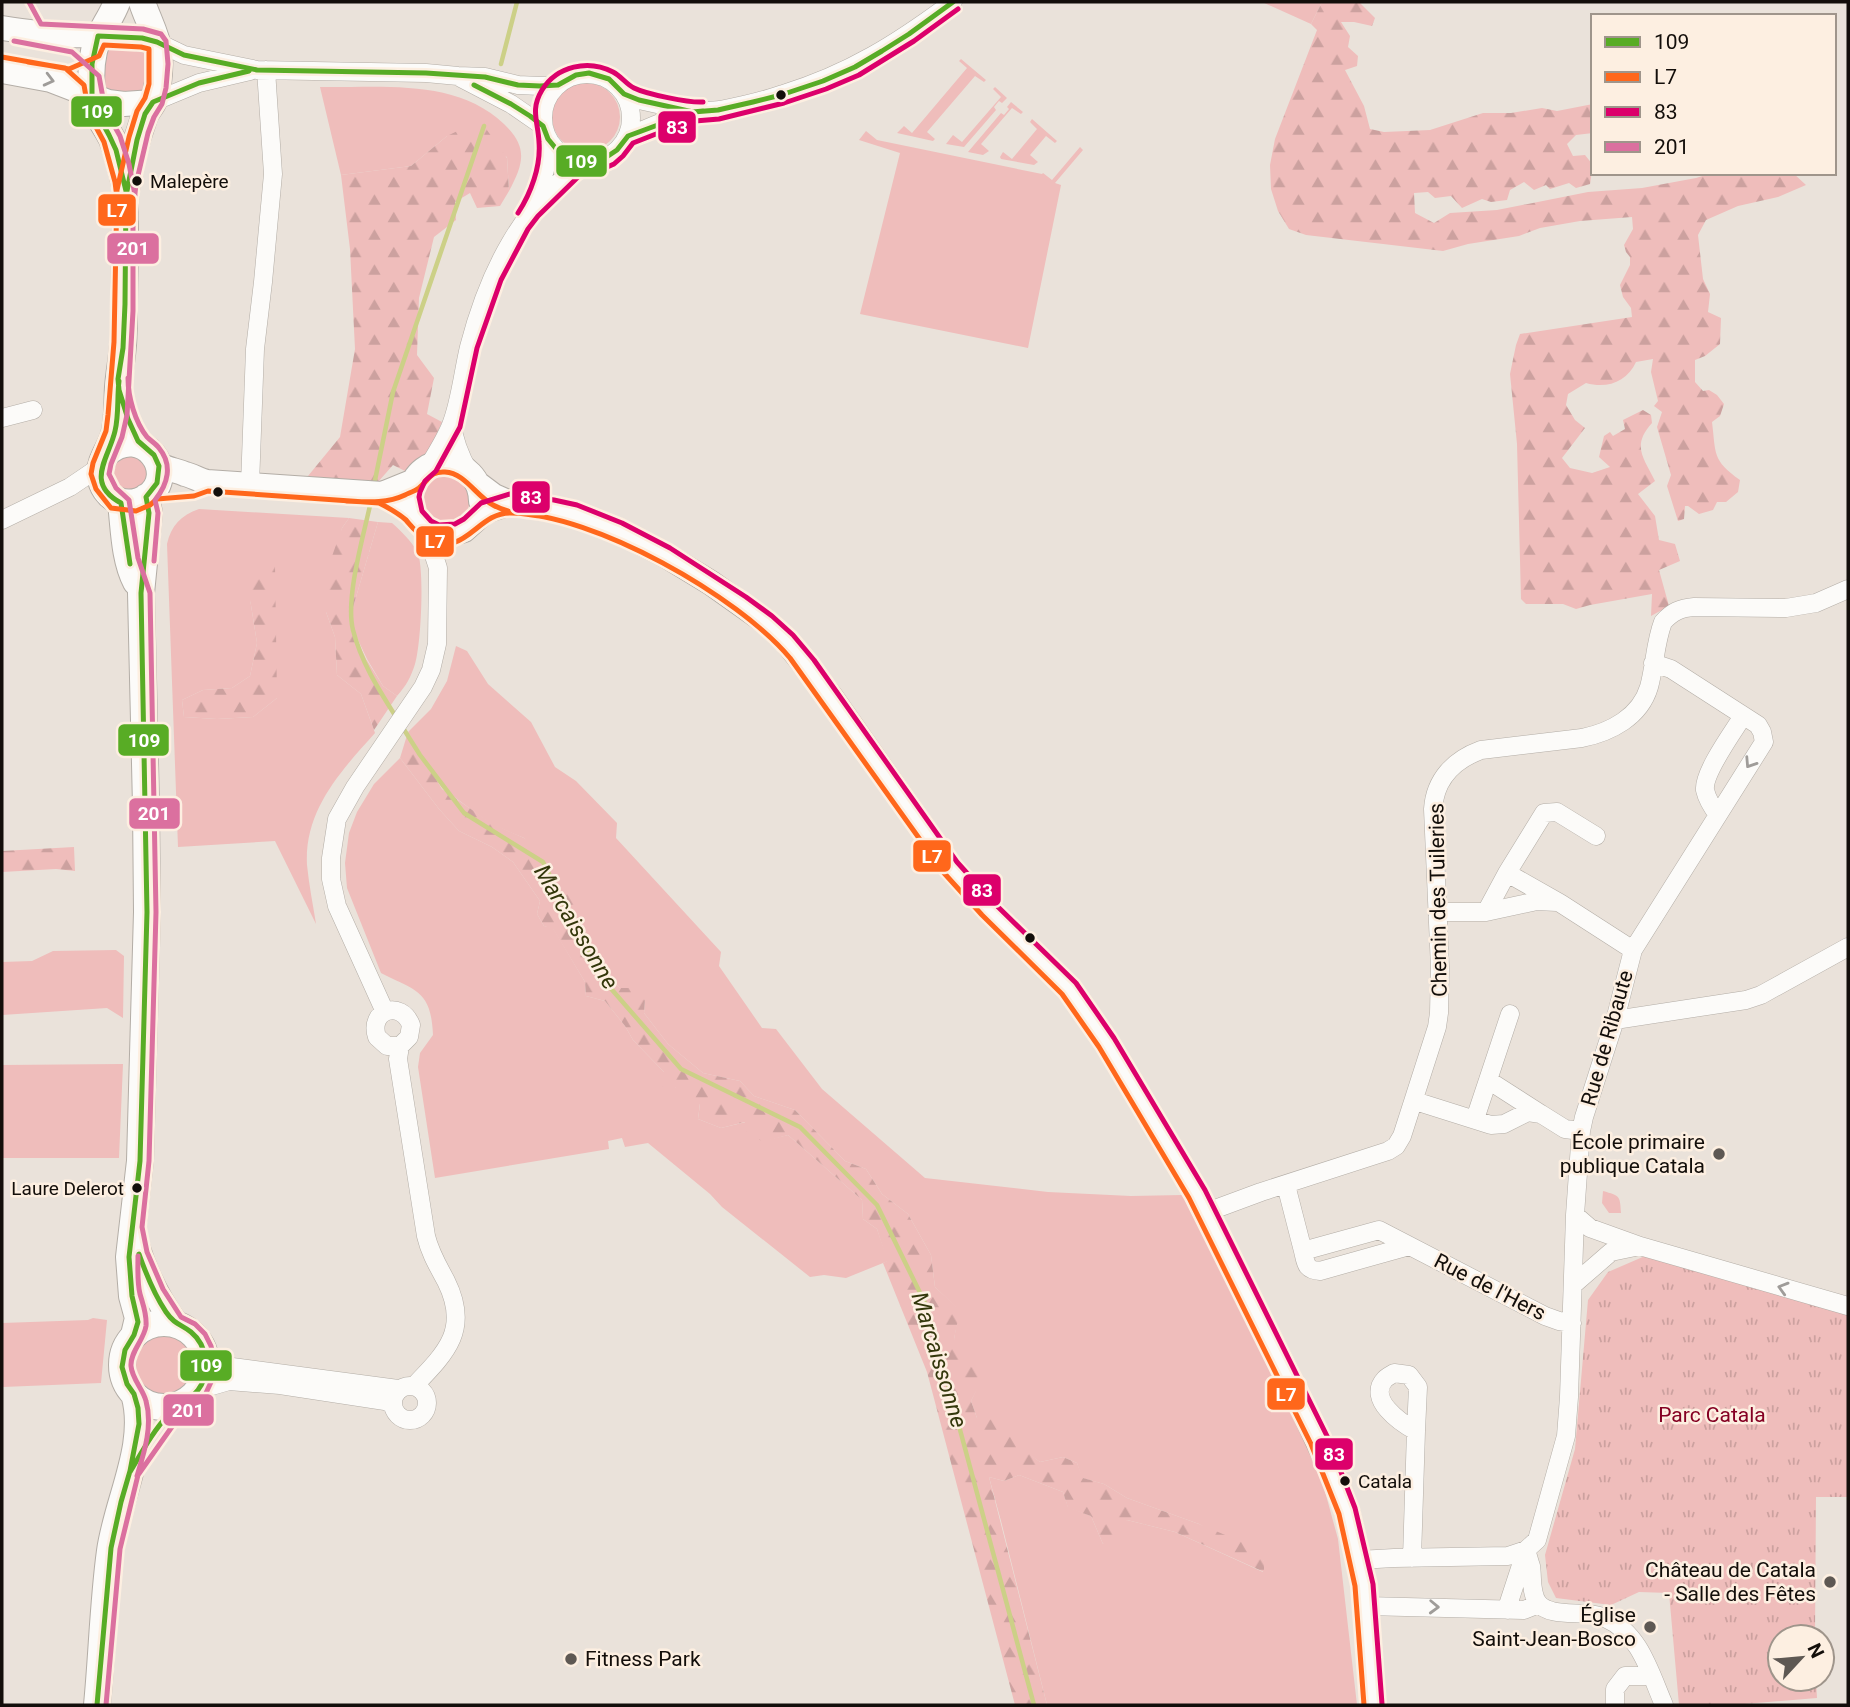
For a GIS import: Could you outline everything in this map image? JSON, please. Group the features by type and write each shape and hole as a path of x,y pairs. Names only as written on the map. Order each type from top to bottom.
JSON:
{"main road":[{"path":"117,2 99,36 92,65 93,97 97,112 112,139 126,191"},
{"path":"118,388 128,418 160,473 158,483 132,496 103,484 100,475 115,433 118,388 124,342 126,191 141,127 158,85 157,42 142,2"},
{"path":"104,459 114,447 122,443 132,442 150,454"},
{"path":"97,1705 111,1548 139,1424 138,1408 125,1379 122,1361 134,1335 138,1318 129,1272 140,1161 147,912 141,593 132,574 124,532 132,496"},
{"path":"133,1227 137,1248 149,1281 175,1324"},
{"path":"130,1471 157,1430 189,1397 206,1370 204,1349 190,1331 164,1322 143,1328 134,1335"},
{"path":"134,1394 150,1404 170,1406 189,1397"}],"street":[{"path":"628,136 693,112 718,110 753,102 823,81 855,67 909,34 953,2"},
{"path":"2,28 59,35 130,37 157,42 184,55 261,70 426,73 485,77 518,85 558,85"},
{"path":"2,71 51,80 108,102 124,104 153,102 199,83 261,70"},
{"path":"250,485 255,349 273,174 261,70"},
{"path":"385,1012 341,916 331,878 331,858 337,819 355,786 423,687 431,670 437,644 438,568 410,498 421,474 452,424 469,346 493,276 531,210 545,170 546,133 544,108 551,91 576,75 596,74 609,79 624,94 631,110 630,128 623,144 610,156 594,162 578,161 564,156 552,146 546,133 511,104 458,76"},
{"path":"624,94 693,112"},
{"path":"531,210 585,162"},
{"path":"2,418 33,411"},
{"path":"150,454 167,469 207,482 382,494 437,534 444,535 470,524 481,505 474,478 460,457 452,424"},
{"path":"2,520 70,487 104,459"},
{"path":"382,494 435,464 449,463 463,467 494,496 510,503 575,514 619,531 665,555 766,622 786,641 830,696 950,867 988,909 1069,988 1106,1042 1202,1203 1319,1440 1347,1511 1359,1560 1366,1606 1373,1705"},
{"path":"70,487 132,496 192,487 207,482"},
{"path":"438,568 452,541 470,524 485,511 510,503"},
{"name":"Chemin des Tuileries","path":"1202,1203 1286,1185 1388,1152 1402,1136 1415,1101 1439,1013 1434,799 1447,772 1460,760 1481,750 1590,736 1618,725 1636,710 1644,699 1663,622 1681,608 1786,608 1816,603 1848,589"},
{"name":"Rue de Ribaute","path":"1508,1610 1526,1550 1537,1540 1566,1436 1581,1131 1633,950 1764,742 1758,725 1671,669 1653,663"},
{"path":"1717,815 1705,789 1707,775 1743,716"},
{"path":"1486,912 1544,813 1557,812 1596,836"},
{"path":"1507,873 1633,950"},
{"path":"1437,912 1486,912 1537,901 1560,903"},
{"path":"1615,1020 1746,1000 1761,995 1848,947"},
{"path":"189,1397 229,1381 280,1385 385,1401 401,1393 435,1364 451,1343 457,1319 453,1296 434,1259 426,1236 398,1059 400,1046 409,1037 411,1025 409,1019 398,1011 385,1012 375,1025 377,1037 387,1046 400,1046"},
{"path":"1475,1119 1510,1014"},
{"path":"1488,1080 1565,1129 1581,1131"},
{"path":"1415,1101 1491,1125 1504,1124 1528,1112 1541,1114"},
{"name":"Rue de l'Hers","path":"1286,1185 1303,1251 1379,1230 1545,1316 1572,1324"},
{"path":"1576,1215 1590,1228 1640,1246 1848,1306"},
{"path":"1573,1285 1611,1252 1640,1246"},
{"path":"204,1349 217,1360 232,1367 401,1393"},
{"path":"1412,1558 1416,1431"},
{"path":"1359,1560 1508,1556 1526,1550 1533,1592 1539,1604 1551,1611 1598,1615 1619,1626 1636,1643 1664,1705"},
{"path":"1366,1606 1524,1610 1539,1604"},
{"path":"1615,1705 1615,1689 1625,1676 1651,1676"}],"green space":[{"path":"1262,2 1322,2 1311,24"},
{"path":"1322,2 1359,2 1375,18 1372,26 1341,22 1350,36 1348,47 1358,56 1357,66 1345,70 1364,106 1370,129 1384,132 1430,130 1483,113 1511,113 1542,108 1557,111 1591,104 1591,133 1576,135 1567,144 1573,156 1585,155 1591,162 1590,184 1576,188 1569,183 1550,189 1546,185 1534,190 1524,182 1510,190 1507,200 1491,202 1482,199 1462,208 1451,196 1435,198 1428,192 1414,193 1415,213 1434,223 1450,213 1497,210 1588,192 1642,188 1706,175 1795,175 1806,185 1778,197 1738,206 1706,220 1698,235 1703,279 1710,294 1708,312 1721,318 1720,344 1695,360 1695,382 1703,391 1709,390 1717,395 1724,404 1720,416 1712,422 1715,449 1724,467 1740,480 1738,492 1726,502 1717,502 1713,510 1699,514 1685,506 1684,519 1678,521 1667,486 1671,475 1657,427 1662,412 1654,406 1658,401 1651,372 1653,359 1636,362 1627,375 1616,382 1601,385 1586,383 1568,394 1566,405 1575,420 1585,428 1562,458 1570,468 1592,473 1610,467 1599,457 1604,436 1610,432 1613,436 1625,429 1623,420 1643,410 1651,415 1652,423 1642,439 1641,452 1655,481 1638,494 1655,516 1659,540 1675,544 1680,561 1659,570 1669,606 1651,616 1652,594 1576,609 1563,604 1526,604 1521,599 1517,444 1510,374 1516,345 1520,334 1632,317 1631,308 1623,297 1620,285 1630,265 1630,257 1624,245 1633,229 1632,217 1580,221 1540,228 1519,236 1443,251 1306,235 1289,229 1278,211 1271,189 1270,165 1275,139 1317,30 1311,24"},
{"path":"142,49 147,53 148,79 143,91 110,92 107,88 103,78 104,66 108,50"},
{"path":"961,59 986,80 984,82 975,76 927,132 935,139 933,141 897,133 904,126 912,133 967,68 959,61"},
{"path":"586,83 599,86 610,93 617,104 620,117 617,130 610,141 599,148 586,151 573,148 562,141 555,130 552,117 555,104 562,93 573,86"},
{"path":"320,87 392,87 441,92 485,109 512,132 520,148 518,172 509,191 507,157 447,136 411,166 341,175"},
{"path":"995,87 1007,98 1002,103 999,101 994,107 996,110 964,147 946,144 953,135 962,142 1001,97 993,89"},
{"path":"1011,102 1023,112 1021,114 1012,108 981,144 989,151 983,155 968,152 1001,113 1004,115"},
{"path":"1032,119 1057,141 1055,143 1046,136 1030,155 1038,162 1034,165 1001,159 1003,152 1012,159 1037,129 1030,122"},
{"path":"472,124 484,126 507,158 509,191 500,206 477,208 470,193 455,202 456,220 434,237 419,298 417,355 434,378 427,414 442,422 430,449 409,473 393,465 378,482 350,483 308,476 340,437 355,349 350,249 341,175 411,166 447,136"},
{"path":"866,131 877,140 1043,173 1052,180 1080,147 1083,150 1055,183 1061,185 1028,348 860,314 900,153 859,140"},
{"path":"142,454 149,479 134,492 115,487 108,463 112,457"},
{"path":"445,474 462,482 470,499 462,516 445,524 428,516 420,499 428,482"},
{"path":"199,509 349,518 342,528 326,612 335,637 337,675 361,694 375,733 327,793 312,827 307,865 316,924 275,841 178,847 167,544 178,522","holes":["250,599 277,698 253,717 184,717 182,700 203,690 232,688 250,676 257,643"]},
{"path":"349,518 378,522 349,621 366,659 383,686 397,696 374,730 361,694 337,675 335,637 326,612 325,576 342,528"},
{"path":"378,522 392,523 409,540 417,551 421,572 417,655 410,677 397,696 383,686 349,621"},
{"path":"275,565 277,698 253,717 184,717 182,700 203,690 232,688 250,676 257,643 250,599 254,569"},
{"path":"456,646 467,651 488,684 531,722 555,767 576,781 617,823 616,838 721,952 719,966 762,1028 776,1029 822,1089 925,1178 1048,1192 1131,1196 1182,1195 1278,1381 1321,1477 1338,1539 1357,1705 1047,1705 989,1477 1004,1481 1019,1475 1063,1492 1068,1507 1091,1516 1103,1544 1127,1520 1175,1532 1263,1572 1264,1561 1199,1524 1127,1498 1104,1484 1082,1478 1077,1463 1063,1457 1040,1462 977,1418 971,1401 980,1382 954,1339 959,1310 935,1287 931,1255 908,1214 882,1194 866,1169 845,1161 795,1110 754,1096 740,1081 703,1073 668,1044 644,1013 645,1000 620,988 598,966 580,916 524,838 491,824 442,788 408,732 431,709 447,681"},
{"path":"408,732 442,789 491,823 524,838 551,862 580,916 598,966 620,988 638,988 645,1000 644,1013 668,1044 703,1073 740,1081 754,1096 795,1110 845,1161 866,1169 882,1194 908,1214 931,1255 935,1287 960,1310 954,1339 974,1347 981,1382 971,1401 977,1418 998,1420 1025,1445 1027,1452 1040,1462 1063,1457 1077,1463 1083,1478 1104,1484 1127,1498 1249,1545 1264,1561 1264,1572 1175,1532 1127,1520 1122,1538 1103,1544 1091,1516 1068,1508 1063,1492 1019,1475 1004,1481 989,1477 1047,1705 1015,1705 927,1372 883,1263 887,1261 877,1229 863,1219 862,1200 788,1135 763,1142 747,1132 745,1122 721,1128 698,1119 700,1104 686,1105 675,1087 661,1087 658,1080 664,1072 633,1040 605,1001 586,996 585,982 553,929 544,926 537,914 540,901 513,862 492,847 459,831 400,758"},
{"path":"400,758 459,831 492,847 513,862 540,901 537,914 544,926 553,928 585,982 586,996 605,1001 633,1040 675,1087 700,1103 698,1119 721,1128 746,1122 763,1141 788,1135 862,1200 863,1219 877,1229 888,1261 846,1278 824,1275 810,1277 722,1207 648,1143 625,1147 622,1138 608,1141 609,1149 435,1178 418,1067 420,1053 433,1035 429,1009 419,994 381,973 347,888 345,863 349,833 357,812 374,784"},
{"path":"74,847 75,871 56,869 2,872 2,851"},
{"path":"116,950 124,956 123,1018 107,1008 2,1015 2,962 32,961 53,951"},
{"path":"123,1064 119,1158 2,1158 2,1065"},
{"path":"1603,1191 1618,1197 1621,1213 1609,1213 1602,1203"},
{"name":"Parc Catala","path":"1645,1256 1848,1314 1848,1497 1816,1497 1815,1623 1766,1623 1766,1693 1817,1693 1817,1698 1732,1705 1679,1705 1669,1593 1639,1592 1611,1605 1556,1598 1548,1582 1545,1555 1575,1449 1588,1300 1608,1272"},
{"path":"93,1318 107,1320 101,1383 3,1387 2,1323"},
{"path":"163,1333 185,1342 194,1364 185,1386 163,1395 141,1386 132,1364 141,1342"}],"waterway":[{"name":"Marcaissonne","path":"501,64 517,2"},
{"name":"Marcaissonne","path":"374,485 393,392 484,126"},
{"name":"Marcaissonne","path":"371,501 356,566 351,617 356,642 377,686 396,717"},
{"name":"Marcaissonne","path":"403,728 464,813 543,862 600,976 681,1069 800,1127 877,1205 927,1307 1034,1705"}],"transit line":[{"name":"201","path":"29,2 41,24 143,29 161,34 166,41 168,64 162,104 148,133 136,184 127,415 109,474 116,488 129,500 138,558 150,593 156,912 149,1161 142,1227 147,1252 163,1289 181,1317 195,1324 205,1334 215,1363 212,1380 205,1395 176,1421 138,1475 120,1549 106,1705"},
{"name":"109","path":"97,1705 111,1548 139,1424 134,1394 127,1384 122,1367 125,1350 138,1322 132,1296 129,1257 140,1161 147,912 141,593 149,513 146,497 157,483 159,466 154,455 138,441 119,390 125,304 126,191 116,150 97,113 92,94 92,64 98,36 142,38 184,55 257,70 426,73 485,77 518,85 540,86 558,85 576,75 589,73 609,79 624,94 639,100 693,112 718,110 753,102 823,81 882,51 953,2"},
{"name":"83","path":"958,9 914,41 859,75 784,103 719,119 695,121 656,134 633,143 614,164 588,170 578,177 528,229 501,280 477,348 460,427 436,471 425,481 420,492 422,511 439,525 455,524 481,503 510,494 577,505 622,523 670,548 746,597 793,635 814,660 957,862 994,903 1076,983 1114,1038 1205,1190 1327,1436 1355,1508 1373,1584 1382,1704"},
{"name":"201","path":"14,41 72,52 99,76 105,109 120,136 135,195"},
{"name":"L7","path":"2,57 69,69 99,56 104,45 149,49 149,84 129,137 117,190 114,342 108,415 106,431 91,474 96,489 111,508 136,511 157,499 194,496 208,491 379,503 403,517 426,538 440,543 461,539 499,515 511,513 545,517 582,527 622,543 701,585 736,609 790,658 944,873 982,915 1062,994 1099,1047 1189,1198 1311,1444 1339,1514 1355,1586 1364,1705"},
{"name":"L7","path":"28,62 65,68 84,85 89,114 104,142 117,198"},
{"name":"83","path":"518,213 537,170 538,97 548,82 564,70 584,66 603,68 640,90 678,100 703,102"},
{"name":"109","path":"126,196 137,140 145,114 153,102 199,83 249,71"},
{"name":"109","path":"474,85 530,116 543,126 548,139 558,151 578,161 602,160 617,150 628,136 693,112 703,111"},
{"name":"201","path":"128,378 136,417 147,437 163,454 167,468 166,481 155,500 158,513 154,561"},
{"name":"109","path":"119,381 116,425 101,479 110,495 121,503 130,564"},
{"name":"L7","path":"346,501 376,502 398,498 417,489 433,475 445,472 459,476 498,508 540,516"},
{"name":"109","path":"130,1472 163,1421 198,1390 206,1368 204,1352 197,1338 166,1312 139,1254"},
{"name":"201","path":"137,1476 149,1420 146,1401 131,1366 146,1326 138,1285 138,1256"}],"place":[{"name":"Malepère","path":"137,181"},
{"name":"École primaire publique Catala","path":"1719,1154"},
{"name":"Laure Delerot","path":"137,1188"},
{"name":"Catala","path":"1345,1481"},
{"name":"Château de Catala - Salle des Fêtes","path":"1830,1582"},
{"name":"Église Saint-Jean-Bosco","path":"1650,1627"},
{"name":"Fitness Park","path":"571,1659"}]}
